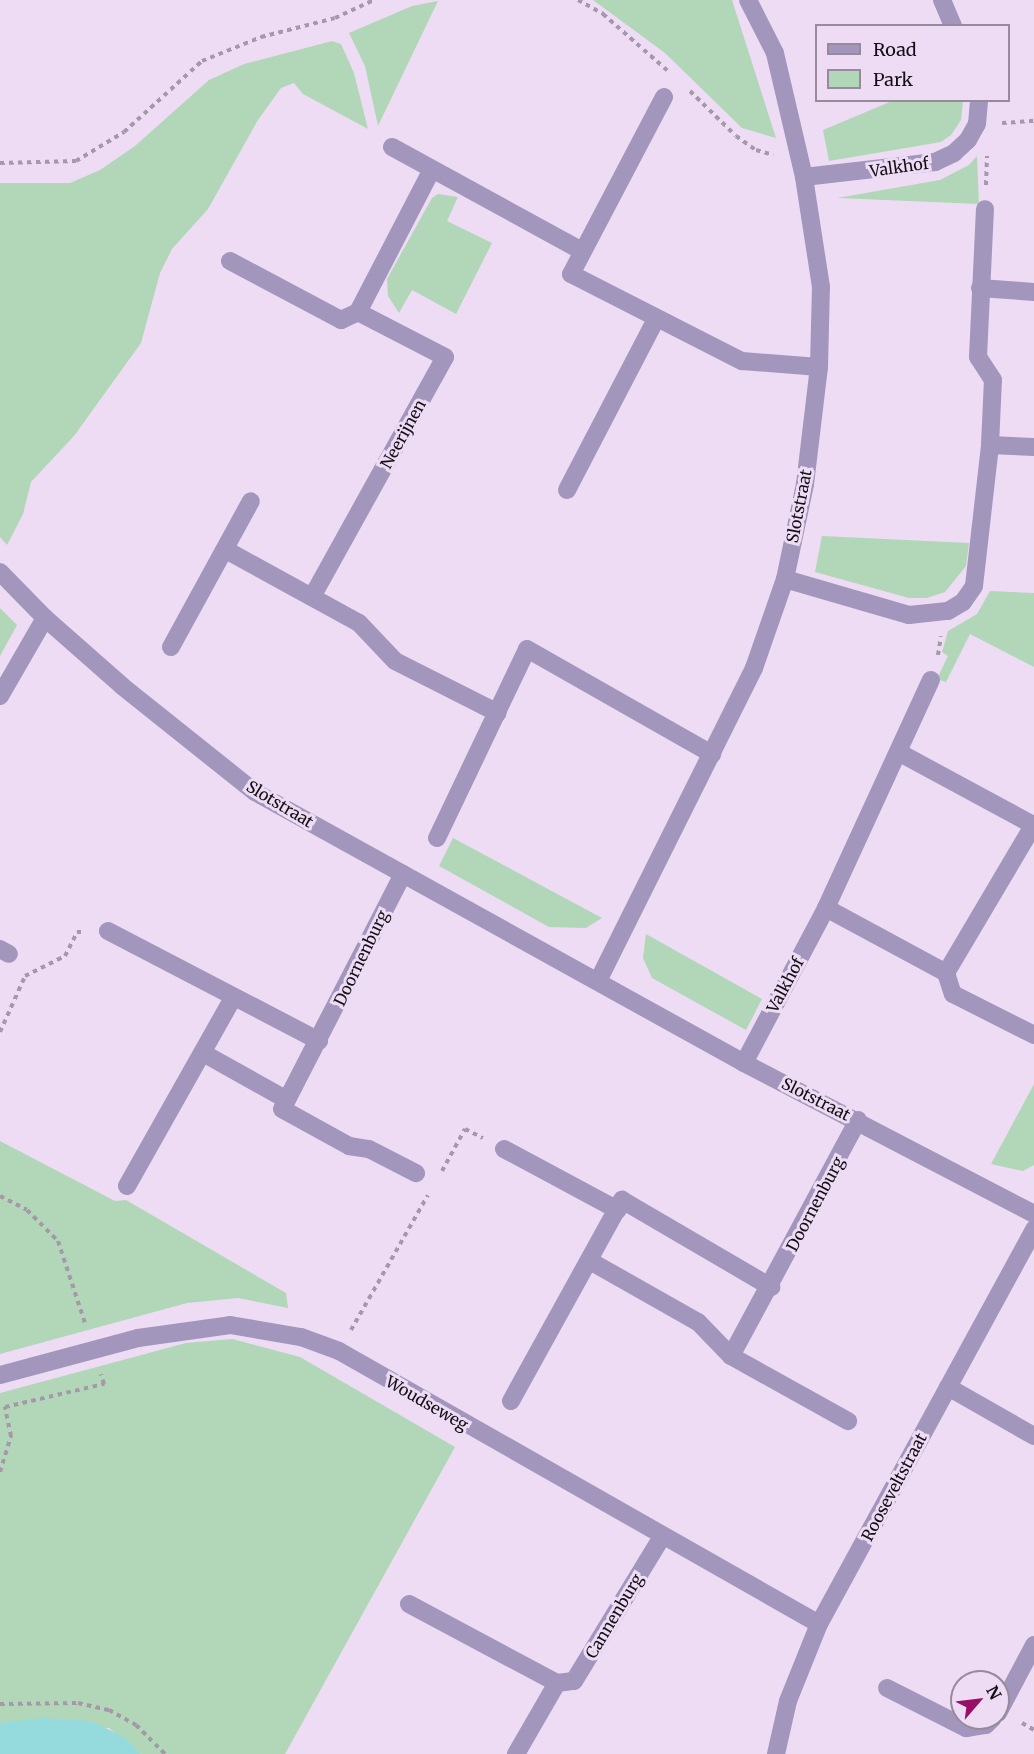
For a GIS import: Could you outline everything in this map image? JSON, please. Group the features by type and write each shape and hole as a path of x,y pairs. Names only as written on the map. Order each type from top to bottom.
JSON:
{"street":[{"name":"Slotstraat","path":"598,981 754,668 785,579 805,484 819,367 821,287 804,177 775,53 748,0"},
{"path":"942,0 952,24"},
{"path":"664,97 571,274 656,320 742,361 819,367"},
{"path":"977,124 979,102"},
{"name":"Valkhof","path":"804,177 935,162 954,153 977,124"},
{"path":"392,147 431,171 582,251"},
{"path":"230,261 341,320 358,312 431,171"},
{"path":"785,579 909,615 948,610 963,602 976,577 990,445 993,380 978,357 985,209"},
{"path":"980,288 1034,292"},
{"name":"Neerijnen","path":"312,597 445,357 358,312"},
{"path":"567,490 656,320"},
{"path":"990,445 1034,447"},
{"path":"171,647 251,501"},
{"path":"226,550 359,623 395,661 498,713"},
{"name":"Slotstraat","path":"0,572 45,618 122,686 255,792 744,1062 1034,1214"},
{"path":"0,696 45,618"},
{"path":"437,838 527,649 712,754"},
{"name":"Valkhof","path":"744,1062 826,908 900,753 931,680"},
{"path":"900,753 1033,825 946,973"},
{"name":"Doornenburg","path":"287,1100 403,874"},
{"path":"826,908 946,973 953,994 1034,1035"},
{"path":"108,931 319,1041"},
{"path":"127,1186 233,998"},
{"path":"203,1053 287,1100 282,1110 349,1146 369,1149 416,1173"},
{"name":"Doornenburg","path":"731,1356 771,1287 858,1120"},
{"path":"504,1149 618,1210"},
{"path":"512,1401 622,1200 771,1287"},
{"name":"Rooseveltstraat","path":"776,1754 788,1701 819,1624 1034,1229"},
{"path":"590,1261 698,1322 731,1356 848,1421"},
{"name":"Woudseweg","path":"0,1375 138,1338 230,1325 302,1337 339,1351 662,1537 819,1624"},
{"path":"948,1387 1034,1436"},
{"name":"Cannenburg","path":"557,1683 574,1681 662,1537"},
{"path":"409,1604 557,1683 516,1754"},
{"path":"1010,1690 1034,1645"},
{"path":"887,1688 950,1720"}],"path":[{"path":"0,163 76,161 124,132 202,61 261,37 335,18 374,0"},
{"path":"985,209 987,150 977,124 1034,121"},
{"path":"931,680 943,658 937,654 948,610"},
{"path":"0,1032 26,976 65,956 77,932 108,931"},
{"path":"440,1174 465,1129 504,1149"},
{"path":"339,1351 429,1193"},
{"path":"0,1196 27,1210 58,1241 104,1384 5,1407 11,1436 0,1473"},
{"path":"0,1704 78,1703 110,1710 136,1725 165,1754"}],"green space":[{"path":"593,0 732,0 776,138 742,128 665,53"},
{"path":"438,1 378,126 365,66 349,33 412,6"},
{"path":"332,41 341,44 354,73 368,129 303,94 294,83 281,88 258,120 208,209 172,249 160,273 141,343 74,436 31,482 23,514 7,545 0,537 0,183 70,183 100,170 135,146 209,80 244,64"},
{"path":"890,102 963,102 961,120 951,135 941,142 829,161 823,130"},
{"path":"977,156 979,204 837,198 940,180 969,165"},
{"path":"438,194 458,197 447,221 492,243 456,314 412,290 399,313 388,296 387,279 432,198"},
{"path":"822,536 969,543 966,566 945,592 927,598 909,598 815,572"},
{"path":"990,591 1034,593 1034,667 970,634 946,682 937,679 948,656 942,652 948,631 977,614"},
{"path":"0,608 17,625 0,656"},
{"path":"453,838 602,918 586,928 549,927 439,866"},
{"path":"646,934 762,999 746,1030 652,978 643,958"},
{"path":"1034,1084 1034,1165 1023,1171 991,1164"},
{"path":"0,1141 115,1201 126,1200 286,1293 288,1308 238,1298 187,1303 0,1354"},
{"path":"232,1339 300,1357 455,1447 285,1754 141,1754 109,1728 0,1723 0,1393 186,1343"}],"shaded area":[{"path":"41,1718 91,1721 124,1737 141,1754 0,1754 0,1723"}]}
